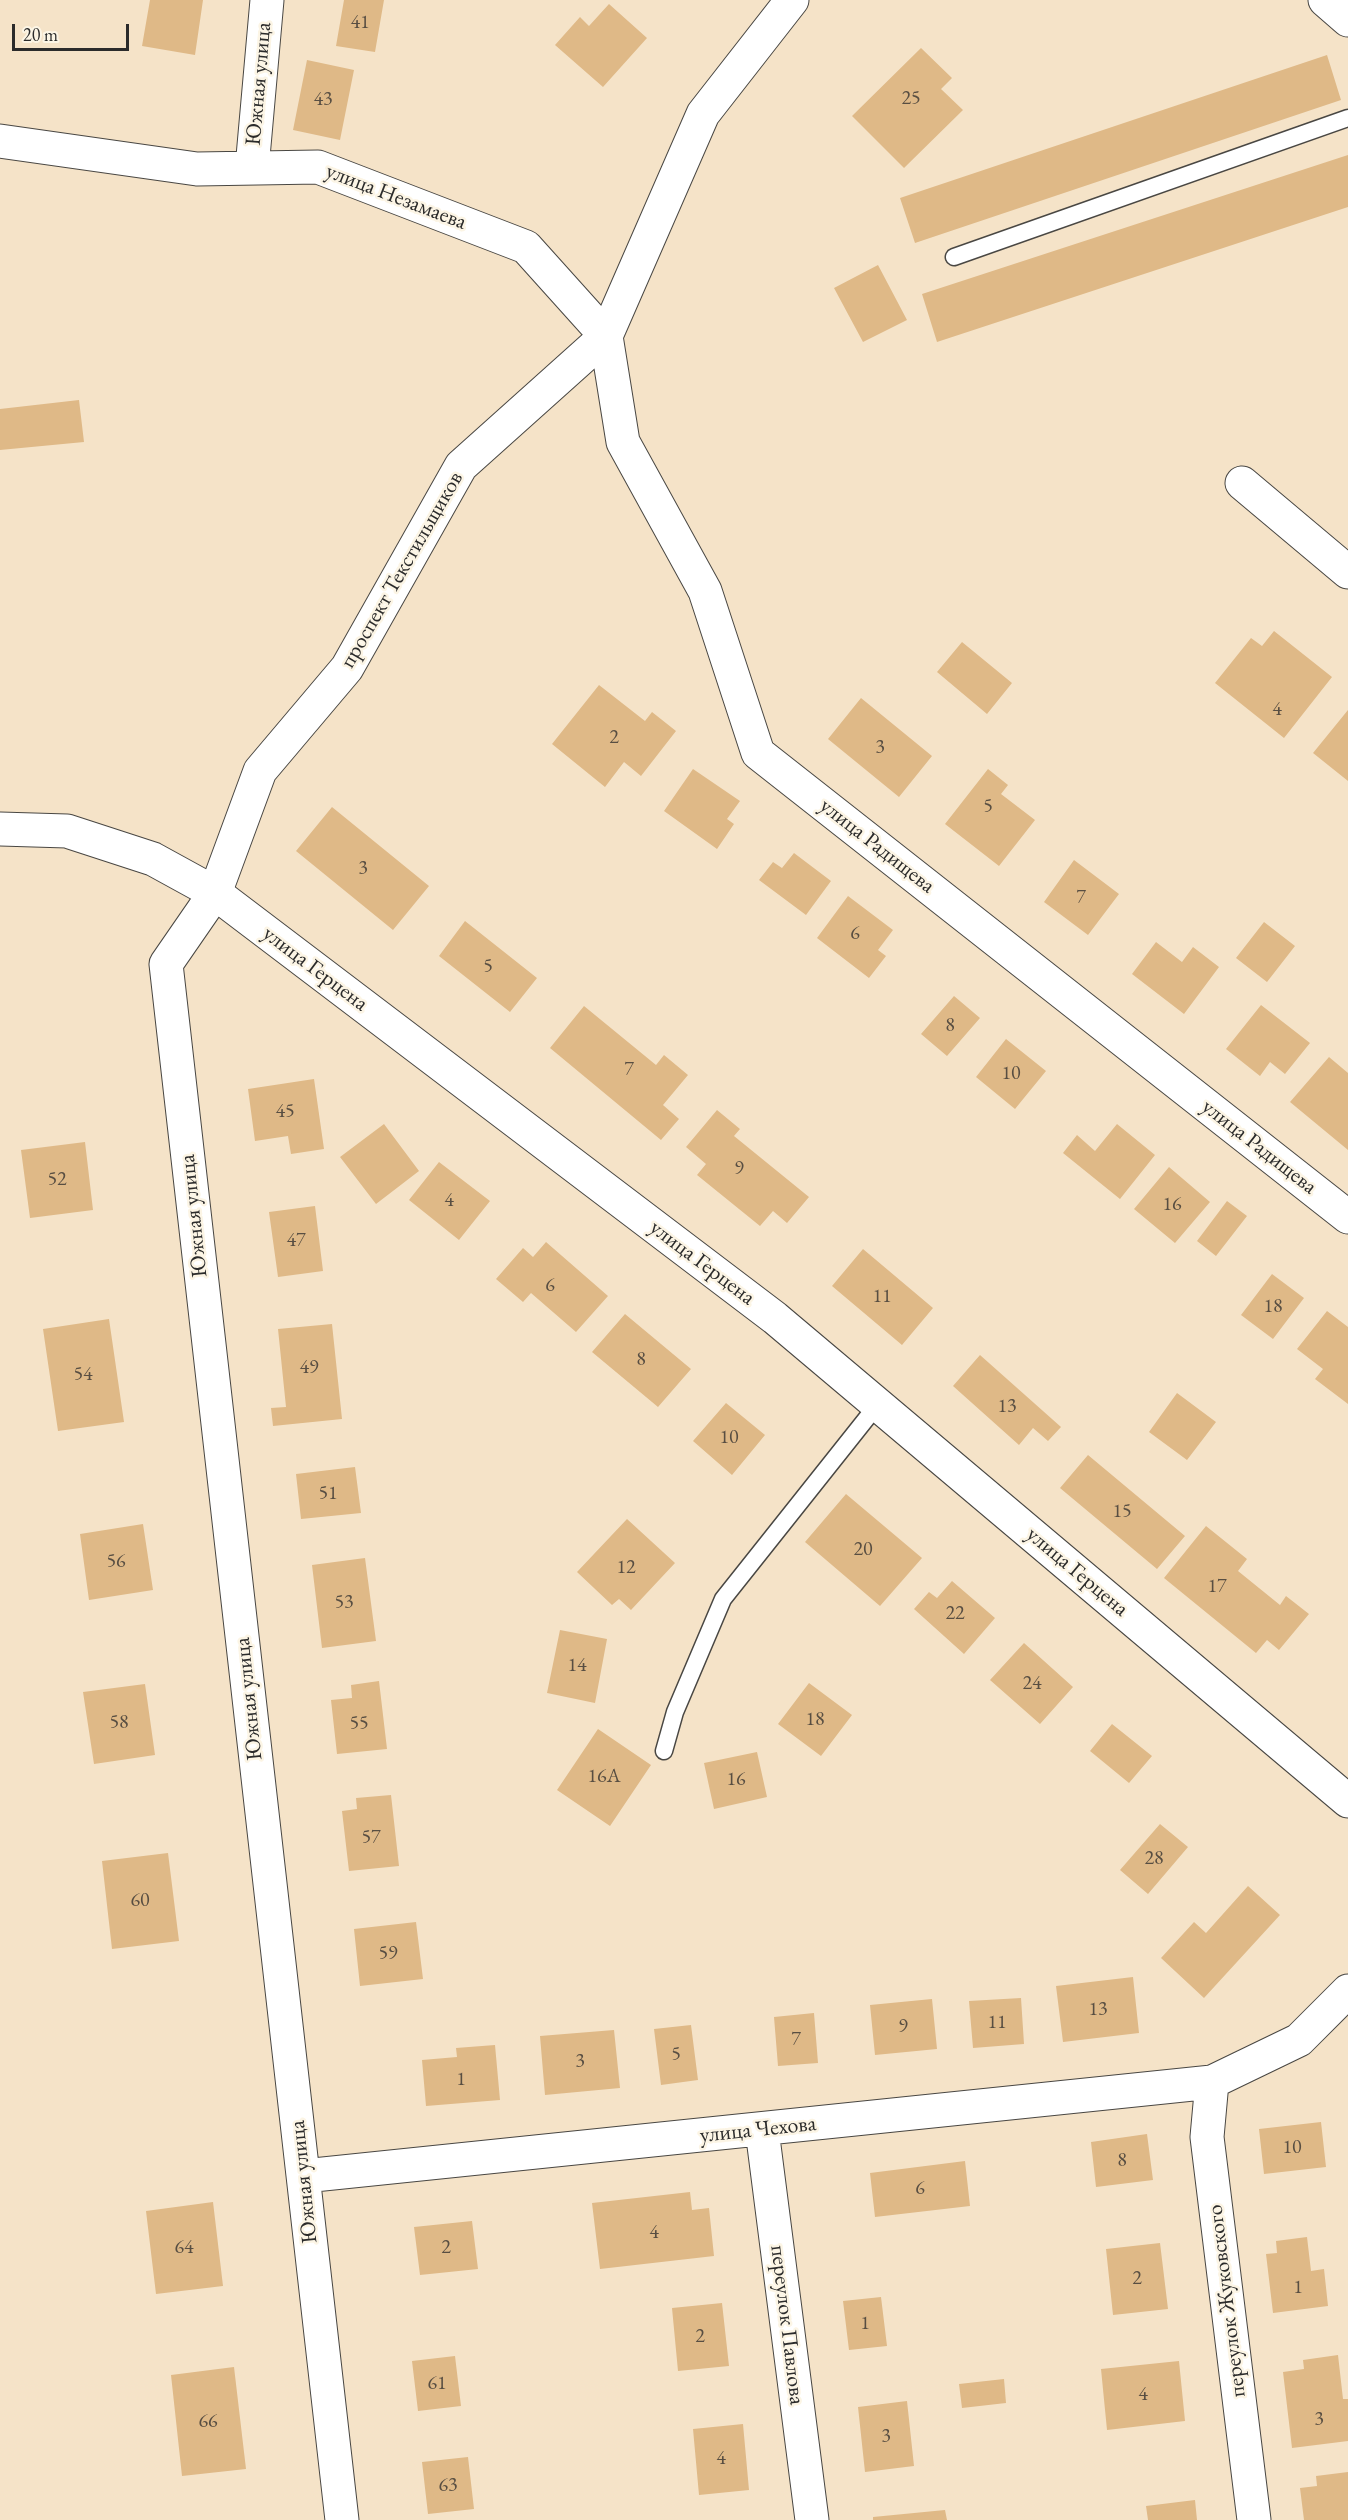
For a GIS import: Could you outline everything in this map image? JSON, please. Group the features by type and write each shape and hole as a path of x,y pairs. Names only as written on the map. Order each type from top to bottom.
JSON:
{"street":[{"name":"Южная улица","path":"252,168 267,0"},
{"name":"проспект Текстильщиков","path":"215,893 260,771 347,668 462,466 606,336 703,114 792,0"},
{"path":"1325,0 1348,20"},
{"name":"улица Незамаева","path":"0,141 197,169 318,167 526,247 606,336"},
{"name":"улица Радищева","path":"606,336 622,442 705,591 758,753 1348,1217"},
{"path":"1242,483 1348,572"},
{"name":"улица Герцена","path":"0,829 67,831 153,859 215,893 775,1318 1348,1801"},
{"name":"Южная улица","path":"215,893 166,964 342,2520"},
{"name":"улица Чехова","path":"303,2176 1212,2082 1299,2040 1348,1991"},
{"name":"переулок Жуковского","path":"1212,2082 1207,2137 1254,2520"},
{"name":"переулок Павлова","path":"762,2130 812,2520"}],"lane":[{"path":"954,257 1348,118"},
{"path":"664,1751 675,1712 723,1599 878,1404"}],"building":[{"path":"150,0 203,0 195,55 142,46"},
{"path":"344,0 384,0 375,52 336,46"},
{"path":"609,4 647,38 603,87 555,45 580,17 589,26"},
{"path":"921,48 952,78 941,89 963,110 904,168 852,116"},
{"path":"1327,55 1341,100 915,243 900,198"},
{"path":"307,60 354,70 340,140 293,130"},
{"path":"1348,155 1348,207 937,342 922,294"},
{"path":"878,265 907,320 863,342 834,288"},
{"path":"79,400 84,442 0,450 0,409"},
{"path":"1274,631 1332,677 1284,738 1215,683 1251,638 1262,646"},
{"path":"962,642 1012,683 987,714 937,672"},
{"path":"599,685 645,721 652,712 676,731 641,776 624,762 605,787 552,744"},
{"path":"861,698 932,756 899,797 828,739"},
{"path":"1348,710 1348,781 1313,753"},
{"path":"693,769 740,801 727,819 734,824 717,849 664,811"},
{"path":"988,769 1008,785 1001,794 1035,820 999,866 945,824"},
{"path":"332,807 429,886 393,930 296,851"},
{"path":"794,853 831,881 806,915 759,880 773,862 782,868"},
{"path":"1074,860 1119,894 1088,935 1044,902"},
{"path":"848,896 893,930 878,950 886,956 869,978 817,938"},
{"path":"465,921 537,978 510,1012 439,956"},
{"path":"1264,922 1295,946 1267,982 1236,958"},
{"path":"1156,942 1182,962 1193,947 1219,967 1184,1014 1132,974"},
{"path":"954,996 980,1018 947,1056 921,1034"},
{"path":"1261,1005 1310,1043 1285,1074 1270,1062 1260,1076 1226,1049"},
{"path":"584,1006 656,1065 664,1055 688,1075 663,1105 679,1119 661,1140 550,1048"},
{"path":"1006,1039 1046,1071 1015,1109 976,1077"},
{"path":"1329,1057 1348,1073 1348,1150 1290,1102"},
{"path":"314,1079 324,1149 291,1154 288,1136 255,1141 248,1089"},
{"path":"717,1110 740,1129 734,1136 809,1197 787,1223 773,1211 760,1226 697,1175 706,1164 686,1147"},
{"path":"384,1124 419,1171 376,1204 340,1157"},
{"path":"1117,1124 1155,1155 1120,1199 1063,1153 1077,1135 1095,1151"},
{"path":"85,1142 93,1210 30,1218 21,1150"},
{"path":"439,1162 490,1201 459,1240 409,1200"},
{"path":"1169,1167 1210,1202 1175,1243 1134,1209"},
{"path":"1227,1201 1247,1216 1216,1256 1197,1241"},
{"path":"315,1206 323,1271 278,1277 269,1212"},
{"path":"546,1242 608,1296 576,1332 531,1293 523,1302 496,1279 523,1248 533,1257"},
{"path":"863,1249 933,1308 902,1345 832,1286"},
{"path":"1272,1274 1304,1298 1273,1339 1241,1315"},
{"path":"1327,1311 1348,1327 1348,1404 1315,1379 1323,1369 1297,1349"},
{"path":"625,1314 691,1369 658,1407 592,1352"},
{"path":"109,1319 124,1422 58,1431 43,1329"},
{"path":"332,1324 342,1419 273,1426 271,1408 286,1407 278,1329"},
{"path":"980,1355 1061,1427 1048,1441 1033,1428 1019,1445 953,1386"},
{"path":"1177,1393 1216,1422 1187,1460 1149,1432"},
{"path":"726,1403 765,1435 732,1475 693,1441"},
{"path":"1088,1455 1185,1536 1157,1569 1060,1488"},
{"path":"355,1467 361,1513 301,1519 296,1474"},
{"path":"846,1494 922,1558 880,1606 805,1542"},
{"path":"627,1519 675,1563 631,1610 619,1599 612,1605 577,1572"},
{"path":"143,1524 153,1590 89,1600 80,1534"},
{"path":"1206,1526 1247,1559 1238,1571 1280,1605 1286,1596 1309,1614 1279,1650 1267,1640 1256,1653 1164,1578"},
{"path":"365,1558 376,1641 322,1648 312,1565"},
{"path":"952,1581 995,1618 964,1654 914,1609 929,1592 937,1598"},
{"path":"560,1630 607,1639 595,1703 547,1693"},
{"path":"1024,1643 1073,1687 1040,1724 990,1680"},
{"path":"379,1681 387,1749 337,1754 331,1700 352,1698 351,1685"},
{"path":"809,1683 852,1715 821,1756 778,1724"},
{"path":"145,1684 155,1755 94,1764 83,1692"},
{"path":"1112,1724 1152,1756 1129,1783 1090,1751"},
{"path":"598,1729 651,1765 610,1826 557,1790"},
{"path":"757,1752 767,1797 714,1809 704,1763"},
{"path":"391,1795 399,1866 349,1871 342,1811 357,1809 356,1798"},
{"path":"1160,1824 1188,1847 1148,1894 1120,1870"},
{"path":"168,1853 179,1941 112,1949 102,1861"},
{"path":"1248,1886 1280,1915 1204,1998 1161,1958 1194,1922 1206,1933"},
{"path":"416,1922 423,1979 360,1986 354,1929"},
{"path":"1133,1977 1139,2033 1063,2042 1056,1986"},
{"path":"1021,1998 1024,2044 973,2048 969,2001"},
{"path":"932,1999 937,2049 875,2055 870,2005"},
{"path":"814,2013 818,2063 778,2066 774,2017"},
{"path":"691,2025 698,2080 661,2085 654,2029"},
{"path":"614,2030 620,2088 545,2095 540,2036"},
{"path":"495,2045 500,2100 426,2106 422,2060 457,2057 456,2048"},
{"path":"1321,2122 1326,2167 1264,2174 1259,2129"},
{"path":"1147,2134 1153,2180 1096,2187 1091,2142"},
{"path":"965,2161 970,2206 875,2217 870,2173"},
{"path":"690,2192 692,2210 709,2208 714,2256 600,2269 592,2203"},
{"path":"213,2202 223,2286 156,2294 146,2211"},
{"path":"472,2221 478,2269 420,2275 414,2227"},
{"path":"1307,2237 1311,2271 1324,2269 1328,2306 1273,2313 1266,2254 1277,2253 1276,2241"},
{"path":"1160,2243 1168,2309 1113,2315 1106,2249"},
{"path":"881,2297 887,2346 849,2350 843,2301"},
{"path":"722,2303 729,2366 678,2371 672,2308"},
{"path":"1338,2355 1343,2399 1348,2399 1348,2441 1292,2448 1283,2372 1304,2369 1303,2360"},
{"path":"455,2356 461,2406 418,2411 412,2361"},
{"path":"1179,2361 1185,2421 1107,2430 1101,2369"},
{"path":"234,2367 246,2469 182,2476 171,2375"},
{"path":"1004,2379 1006,2403 962,2408 959,2384"},
{"path":"907,2401 914,2466 865,2472 858,2407"},
{"path":"743,2424 749,2490 699,2495 693,2429"},
{"path":"468,2457 474,2509 428,2514 422,2462"},
{"path":"1348,2472 1348,2520 1304,2520 1300,2488 1317,2486 1316,2476"},
{"path":"1195,2500 1197,2520 1148,2520 1146,2506"},
{"path":"945,2510 947,2520 873,2520 873,2517"}]}
